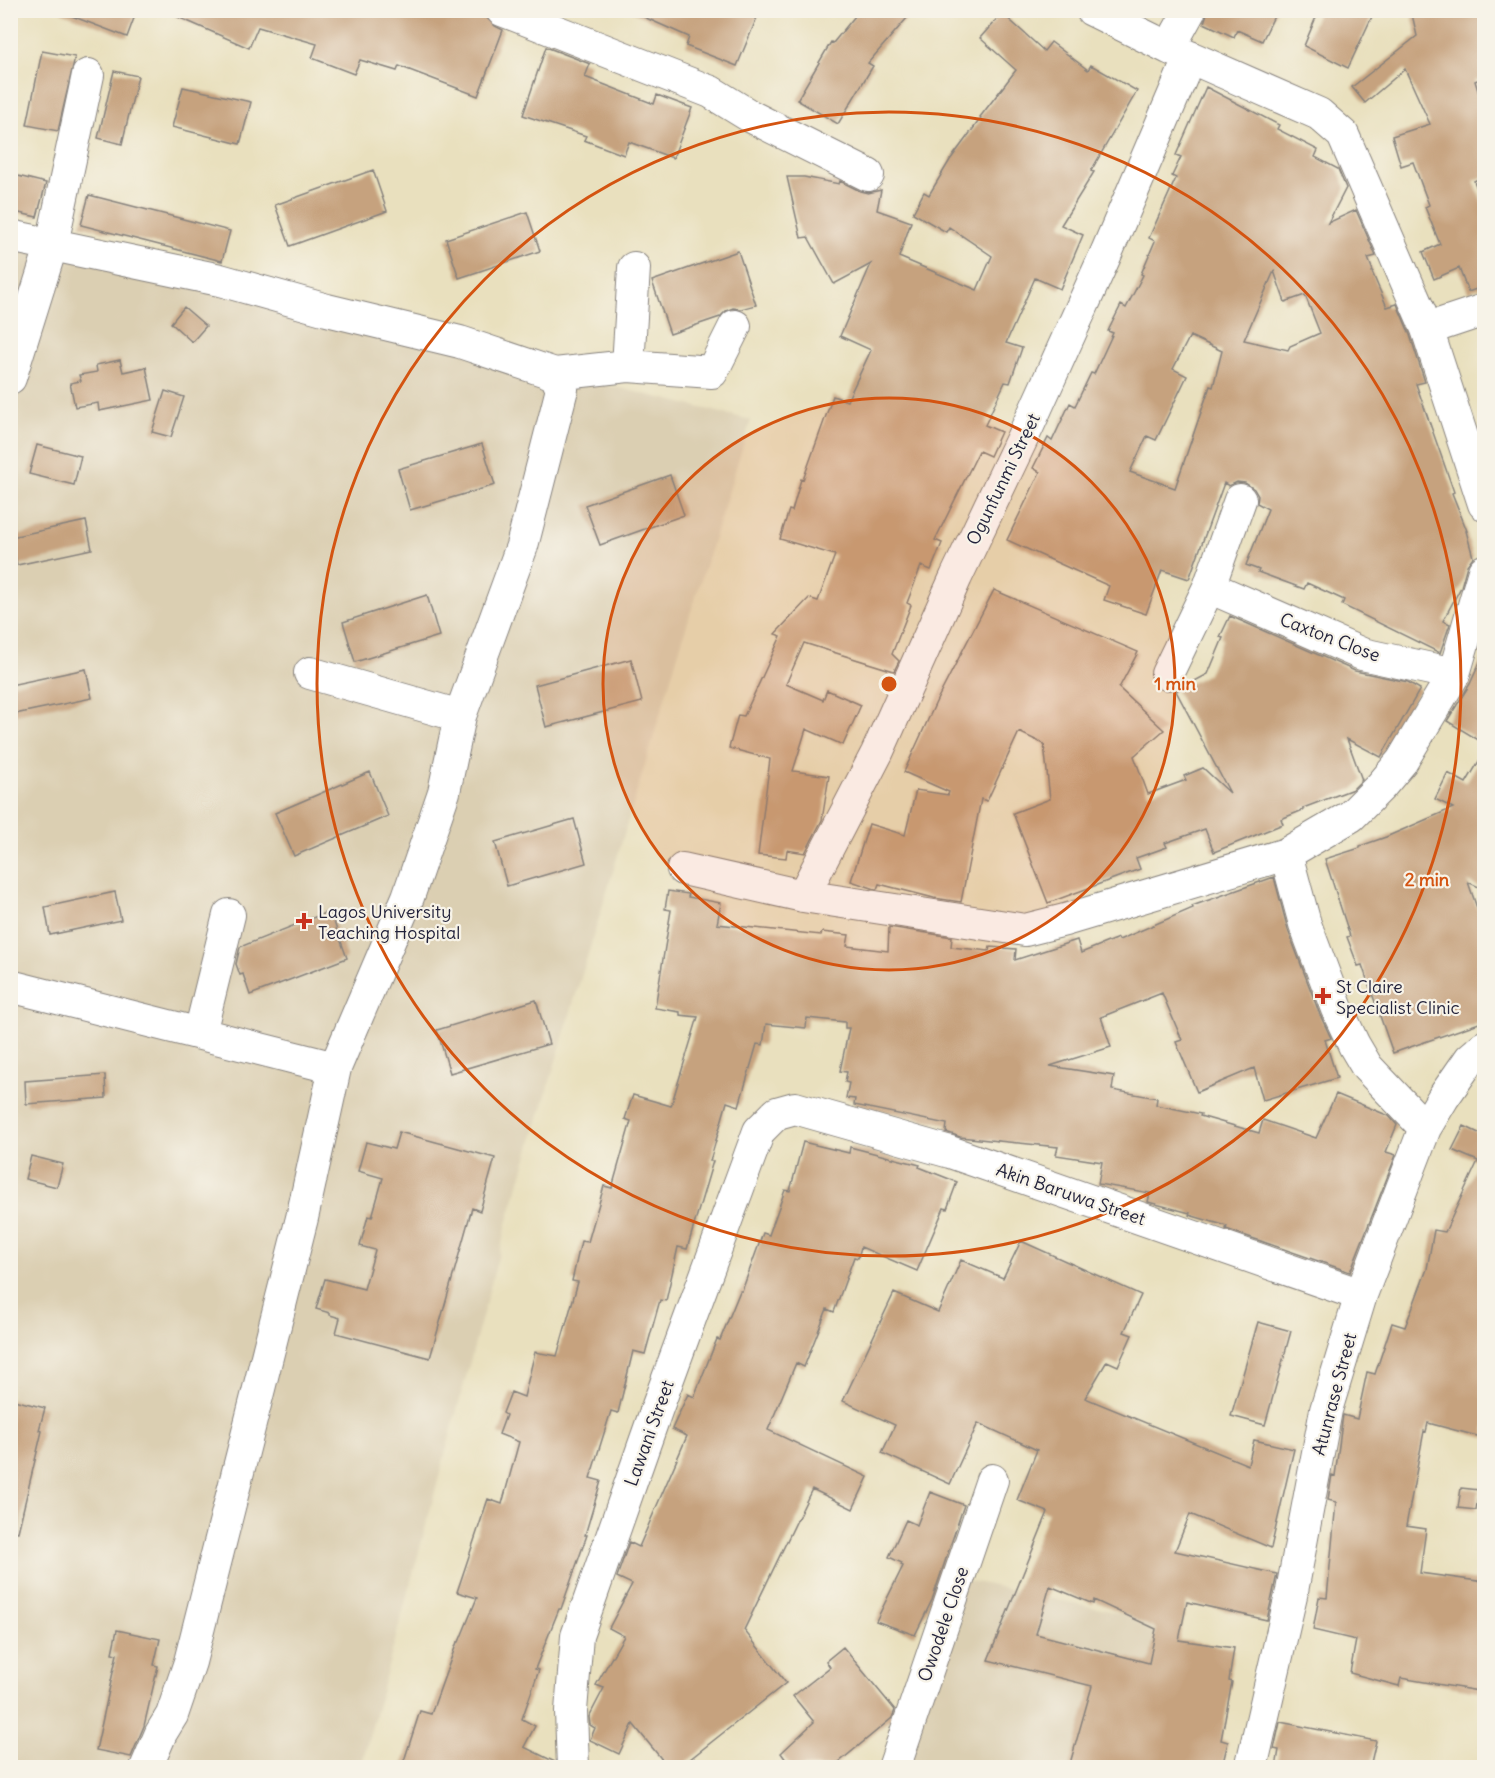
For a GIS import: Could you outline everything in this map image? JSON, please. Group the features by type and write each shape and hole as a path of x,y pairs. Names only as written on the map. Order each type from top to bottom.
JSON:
{"street":[{"path":"502,10 711,92 750,116 868,175"},
{"path":"1092,10 1179,52 1319,114 1343,135 1427,329 1485,504"},
{"name":"Ogunfunmi Street","path":"803,896 877,753 1105,256 1179,52 1190,10"},
{"path":"10,378 52,244 88,75"},
{"path":"10,236 220,280 327,310 460,342 555,374 627,366 712,372 735,326"},
{"path":"627,366 634,268"},
{"path":"1427,329 1485,310"},
{"path":"146,1767 172,1715 190,1662 302,1218 335,1068 408,897 444,792 460,716 522,546 562,389 555,374"},
{"path":"1167,674 1209,587 1240,500"},
{"path":"683,869 803,896 1025,930 1286,854 1351,816 1381,786 1402,760 1454,674 1485,571"},
{"name":"Caxton Close","path":"1209,587 1362,654 1454,674"},
{"path":"310,674 460,716"},
{"path":"1286,854 1309,934 1341,1018 1354,1045 1367,1067 1425,1128"},
{"path":"196,1032 229,915"},
{"path":"10,986 335,1068"},
{"name":"Atunrase Street","path":"1251,1767 1292,1591 1326,1410 1361,1295 1425,1128 1470,1059 1485,1047"},
{"name":"Akin Baruwa Street","path":"777,1113 795,1107 950,1152 1361,1295"},
{"name":"Lawani Street","path":"573,1767 571,1711 578,1636 656,1411 759,1131 777,1113"},
{"name":"Owodele Close","path":"894,1767 992,1480"}],"shaded area":[{"name":"Lagos University Teaching Hospital","path":"11,240 751,420 689,618 507,1224 361,1767 11,1768"},
{"path":"961,1579 1162,1622 1119,1767 908,1768"}],"building":[{"path":"61,10 137,10 127,37 61,12"},
{"path":"162,10 468,10 486,17 503,30 478,96 399,66 397,71 360,60 354,74 312,58 317,44 258,27 249,48"},
{"path":"628,10 760,10 737,66 686,46 689,37"},
{"path":"860,10 914,10 868,63 873,66 838,124 797,100 831,42 833,43"},
{"path":"1208,10 1277,10 1262,41 1237,30 1234,37 1204,23"},
{"path":"1319,10 1375,10 1348,68 1304,46"},
{"path":"1411,10 1485,10 1485,77 1475,81 1485,113 1485,176 1474,181 1485,209 1485,286 1468,292 1459,268 1434,279 1423,252 1440,244 1425,207 1429,205 1413,162 1401,166 1392,136 1430,124 1405,69 1365,103 1352,87 1417,36"},
{"path":"1002,13 1044,51 1051,42 1088,70 1091,65 1137,91 1091,171 1094,172 1061,225 1083,235 1060,289 1035,278 1006,343 1022,348 1010,383 1005,382 985,425 1001,432 990,456 979,451 935,540 942,543 931,570 921,566 907,603 911,605 892,654 899,661 894,671 804,643 786,684 823,700 827,690 861,705 843,745 806,729 793,771 829,776 822,820 805,853 787,850 786,858 758,855 770,759 729,748 738,715 744,716 781,636 775,634 809,598 818,601 835,555 780,539 833,396 847,401 871,350 840,336 871,264 834,284 808,237 801,238 787,177 804,177 839,184 840,181 868,193 881,190 877,210 911,222 899,257 977,290 992,256 949,227 946,232 913,213 924,192 929,195 950,160 1016,70 980,38"},
{"path":"546,47 590,64 585,77 654,104 657,95 692,108 673,158 629,142 624,155 584,140 586,136 523,115"},
{"path":"42,51 75,57 58,131 27,125"},
{"path":"114,71 138,76 122,144 98,138"},
{"path":"183,87 251,102 240,144 172,127"},
{"path":"1206,87 1279,125 1277,129 1318,150 1315,157 1338,169 1346,188 1328,223 1356,210 1376,256 1368,258 1387,307 1397,304 1425,382 1416,384 1467,531 1473,557 1467,565 1461,587 1443,621 1450,624 1440,653 1342,605 1344,600 1307,583 1304,589 1258,572 1259,570 1246,565 1268,509 1257,503 1258,496 1254,489 1245,483 1237,482 1229,486 1224,483 1189,579 1162,570 1146,614 1104,600 1109,586 1007,540 1040,472 1033,468 1048,438 1052,441 1070,403 1075,406 1091,373 1094,374 1113,333 1108,331 1121,305 1126,308 1143,275 1141,274 1155,241 1149,238 1176,178 1172,176 1181,157 1176,155","holes":["1274,271 1285,302 1305,295 1320,333 1290,346 1288,350 1244,340","1190,336 1222,351 1213,387 1210,386 1175,488 1130,472 1147,436 1156,440 1187,376 1173,369"]},
{"path":"373,170 387,211 290,246 275,205"},
{"path":"10,174 46,183 37,217 10,211"},
{"path":"89,195 230,231 222,261 81,225"},
{"path":"527,212 540,251 459,278 446,239"},
{"path":"738,251 756,305 741,309 733,308 720,317 670,334 652,281"},
{"path":"184,307 206,326 192,342 171,323"},
{"path":"120,360 123,372 146,367 153,400 99,411 98,403 75,407 70,383 81,381 79,375 97,372 96,365"},
{"path":"165,391 184,397 171,437 152,432"},
{"path":"482,444 495,485 410,510 398,469"},
{"path":"37,445 81,456 74,485 29,474"},
{"path":"670,475 684,515 600,545 585,505"},
{"path":"86,521 92,549 17,565 11,537"},
{"path":"994,590 1138,652 1119,688 1164,730 1134,756 1148,794 1186,780 1184,776 1203,768 1230,793 1176,691 1208,674 1223,638 1220,637 1230,616 1355,671 1408,682 1420,689 1381,757 1347,739 1362,780 1353,789 1303,808 1281,819 1283,824 1214,852 1205,829 1165,843 1167,847 1136,858 1140,869 1048,903 1013,813 1050,799 1044,744 1019,732 987,801 981,799 961,902 934,898 879,884 875,889 851,881 869,824 905,835 916,790 948,795 949,792 904,772 937,700"},
{"path":"427,595 439,636 355,662 343,622"},
{"path":"1485,651 1485,744 1447,721 1470,684"},
{"path":"631,659 642,702 546,727 535,685"},
{"path":"86,669 92,698 10,715 10,685"},
{"path":"1485,751 1485,890 1468,882 1485,931 1485,1021 1393,1053 1362,965 1358,966 1347,937 1350,936 1325,859 1360,848 1360,846 1453,808 1435,799 1448,773 1466,783"},
{"path":"370,772 388,816 294,856 275,813"},
{"path":"574,819 586,863 507,886 495,842"},
{"path":"1274,877 1288,930 1331,1038 1325,1040 1337,1078 1263,1100 1254,1068 1197,1092 1176,1042 1182,1040 1162,993 1101,1017 1111,1047 1050,1066 1114,1076 1112,1090 1157,1098 1156,1105 1201,1114 1200,1116 1259,1133 1263,1120 1316,1138 1336,1094 1389,1116 1397,1125 1386,1152 1396,1155 1350,1272 1226,1229 1227,1226 1189,1215 1190,1213 1148,1202 1150,1193 1098,1184 1102,1162 1056,1155 1058,1147 960,1137 946,1132 947,1124 854,1105 855,1099 846,1098 849,1083 845,1082 847,1072 840,1071 849,1028 845,1028 845,1022 807,1018 806,1028 766,1024 763,1045 757,1044 739,1106 727,1102 710,1161 713,1161 687,1249 678,1247 666,1301 660,1300 645,1354 633,1351 618,1413 611,1411 590,1478 601,1481 585,1535 587,1535 561,1609 559,1609 535,1669 539,1670 522,1719 535,1726 524,1747 555,1762 555,1767 402,1767 420,1711 431,1714 457,1642 459,1642 477,1598 457,1592 488,1499 502,1504 519,1442 499,1434 506,1415 503,1413 511,1392 524,1397 535,1352 557,1356 578,1282 572,1281 581,1241 588,1242 604,1186 612,1188 631,1121 625,1119 633,1095 671,1106 698,1017 655,1008 671,910 665,909 668,891 721,903 717,924 821,935 822,932 849,935 847,946 888,951 889,927 952,937 951,947 989,951 990,947 1016,949 1015,960 1077,940 1081,953 1118,938 1119,940 1193,908 1192,906"},
{"path":"115,892 121,920 50,935 45,907"},
{"path":"330,911 347,958 250,995 243,974 240,975 236,964 240,947"},
{"path":"536,1000 549,1044 450,1073 437,1030"},
{"path":"105,1075 106,1098 26,1104 25,1081"},
{"path":"1464,1126 1485,1136 1485,1438 1428,1423 1426,1432 1424,1431 1406,1526 1426,1529 1420,1573 1485,1582 1485,1692 1401,1678 1399,1686 1350,1673 1356,1640 1313,1630 1319,1597 1327,1598 1336,1502 1328,1500 1332,1475 1335,1476 1343,1415 1357,1419 1367,1372 1375,1374 1392,1323 1405,1327 1427,1269 1434,1230 1445,1232 1478,1161 1452,1150"},
{"path":"399,1132 495,1158 480,1211 472,1208 430,1358 336,1333 340,1318 316,1309 325,1279 364,1289 375,1250 360,1246 368,1216 372,1217 383,1178 358,1171 366,1142 394,1149"},
{"path":"803,1142 849,1153 850,1147 920,1165 919,1167 957,1182 947,1209 944,1208 917,1271 861,1247 858,1258 854,1257 834,1312 827,1309 804,1367 796,1363 768,1430 868,1477 853,1509 812,1489 744,1630 786,1683 680,1767 668,1767 633,1724 619,1754 590,1740 595,1728 590,1725 589,1717 604,1688 596,1685 624,1636 609,1628 632,1584 617,1577 629,1542 639,1547 687,1436 672,1429 688,1394 694,1397 717,1339 720,1340 740,1291 742,1291 763,1233 769,1235 785,1190 790,1191"},
{"path":"31,1156 63,1164 57,1187 25,1179"},
{"path":"1021,1241 1141,1295 1124,1332 1132,1335 1118,1366 1107,1361 1085,1398 1248,1465 1254,1440 1294,1449 1271,1548 1190,1514 1175,1551 1277,1574 1267,1620 1187,1602 1179,1640 1234,1648 1229,1681 1232,1682 1221,1740 1228,1742 1222,1767 1069,1767 1092,1686 988,1660 1048,1512 1017,1500 1037,1450 978,1423 950,1484 882,1453 895,1425 843,1401 894,1293 938,1312 961,1260 1003,1278","holes":["1050,1586 1093,1604 1094,1600 1156,1629 1149,1663 1036,1634"]},
{"path":"1258,1322 1291,1331 1265,1425 1231,1416"},
{"path":"10,1399 45,1408 39,1430 42,1431 18,1532 10,1531"},
{"path":"1461,1488 1479,1490 1476,1510 1458,1508"},
{"path":"930,1492 964,1505 932,1600 915,1635 876,1621 903,1566 902,1563 889,1557 906,1520 917,1525"},
{"path":"117,1630 160,1639 154,1665 158,1666 144,1726 131,1757 96,1750 117,1654 112,1653"},
{"path":"843,1647 895,1710 892,1718 833,1767 791,1767 781,1753 814,1722 793,1696 830,1667 826,1661"},
{"path":"1280,1722 1376,1741 1370,1767 1276,1767 1279,1750 1274,1749"}],"place":[{"name":"Lagos University Teaching Hospital","path":"304,921"},
{"name":"St Claire Specialist Clinic","path":"1323,996"}]}
